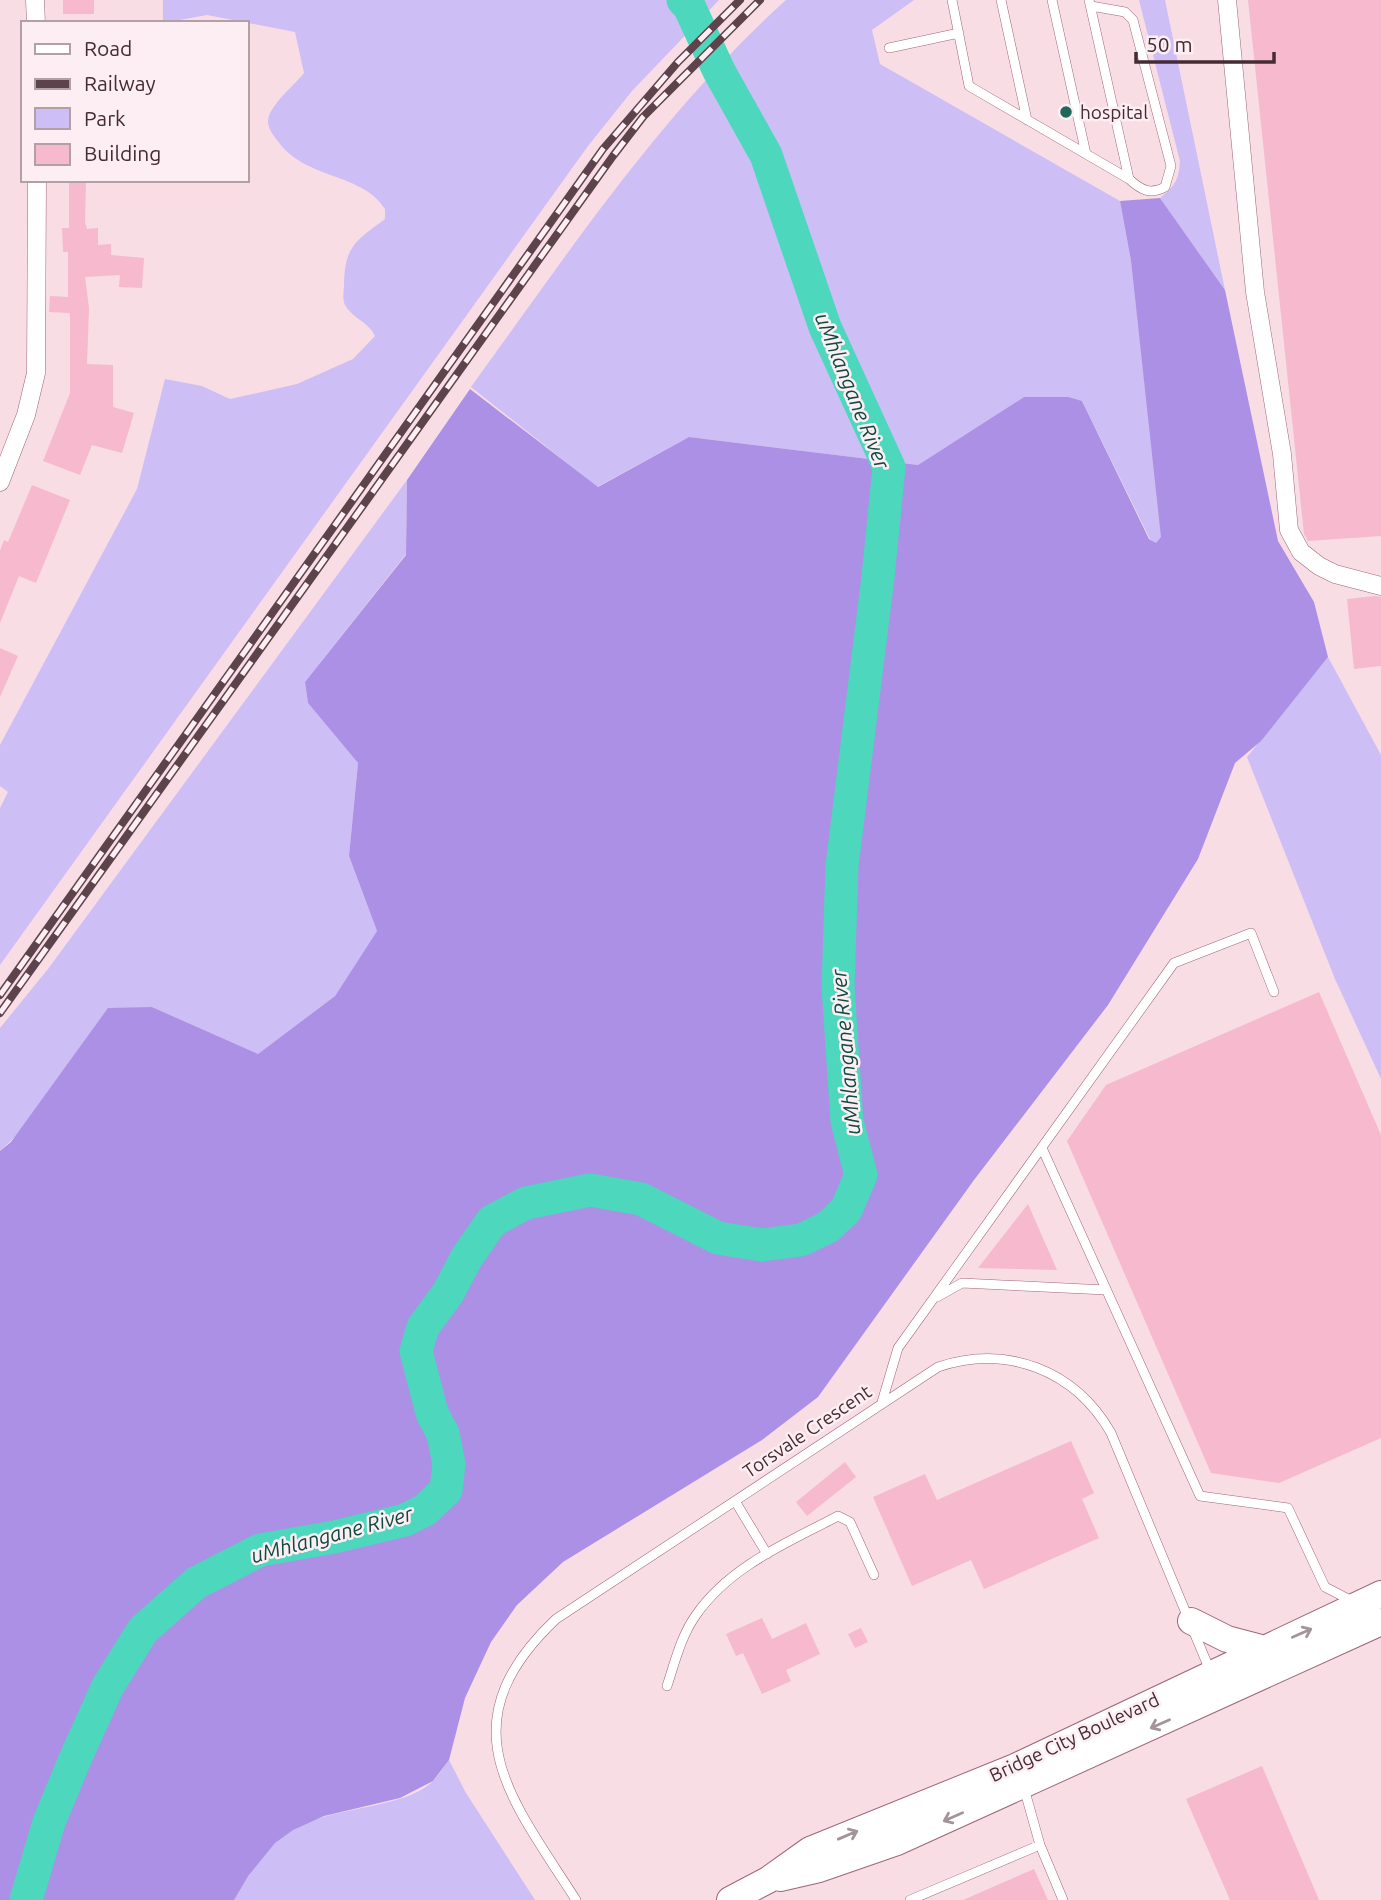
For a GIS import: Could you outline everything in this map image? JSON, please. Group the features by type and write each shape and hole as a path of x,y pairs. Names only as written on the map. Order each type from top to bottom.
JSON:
{"street":[{"path":"36,0 36,21"},
{"path":"1227,0 1255,292 1282,454 1289,530 1301,552 1319,566 1335,574 1381,586"},
{"path":"0,482 26,415 36,373 37,182"},
{"name":"Bridge City Boulevard","path":"1217,1684 1265,1649 1371,1599"},
{"path":"1191,1621 1227,1639 1265,1649"},
{"name":"Bridge City Boulevard","path":"730,1900 815,1859 1020,1776 1217,1684 1381,1622"}],"lane":[{"path":"952,0 970,86 1129,179 1142,190 1156,192 1165,187 1171,166 1133,20 1125,12 1090,3 1129,179"},
{"path":"1001,0 1027,120"},
{"path":"1052,0 1086,154"},
{"path":"889,48 959,33"},
{"path":"882,1402 898,1348 1174,962 1251,933 1274,992"},
{"path":"1042,1148 1200,1496 1288,1508 1325,1587 1371,1599"},
{"path":"933,1299 962,1283 1106,1290"},
{"name":"Torsvale Crescent","path":"576,1900 509,1791 498,1763 496,1733 510,1672 528,1646 556,1619 938,1367 989,1357 1007,1358 1036,1366 1076,1389 1100,1414 1111,1433 1217,1684"},
{"path":"735,1501 767,1554"},
{"path":"667,1686 682,1640 696,1615 742,1568 767,1554 843,1516 850,1522 874,1575"},
{"path":"1020,1776 1040,1845 1063,1900"},
{"path":"910,1900 1040,1845"}],"green space":[{"path":"163,0 719,0 632,91 588,146 0,965 0,808 8,792 0,786 0,745 137,489 165,379 202,386 230,399 297,384 353,359 375,336 345,305 345,271 354,245 385,219 385,209 375,197 362,188 317,170 288,153 269,126 269,115 273,108 304,73 295,32 207,15 163,21"},
{"path":"786,0 914,0 872,30 880,64 1120,201 1131,261 1162,537 1156,544 1150,539 1082,401 1024,397 918,465 689,437 597,487 471,387 618,185 657,137 698,89"},
{"path":"1139,0 1165,0 1225,290 1160,198 1175,182 1180,161"},
{"path":"407,480 406,554 305,682 308,703 358,763 349,856 377,931 335,996 258,1054 152,1007 0,1151 0,1028 48,969"},
{"path":"1328,657 1381,755 1381,1079 1335,979 1247,757"},
{"path":"449,1760 466,1793 535,1900 234,1900 263,1856 292,1830 334,1814 400,1799 418,1791 433,1781"}],"shaded area":[{"path":"1160,198 1225,290 1278,541 1314,602 1328,657 1261,741 1235,763 1198,859 1108,1005 974,1180 818,1397 762,1440 563,1562 517,1605 491,1642 465,1698 449,1760 433,1781 400,1798 324,1816 293,1830 275,1843 249,1875 234,1900 0,1900 0,1151 11,1142 108,1008 152,1007 258,1054 335,996 377,931 349,856 358,763 308,703 305,682 406,555 407,480 470,389 598,487 689,437 918,465 1024,397 1068,397 1082,401 1149,539 1156,543 1161,537 1131,261 1120,201"}],"building":[{"path":"63,0 94,0 94,14 63,14"},
{"path":"1248,0 1381,0 1381,536 1308,541 1304,534"},
{"path":"69,182 86,182 85,222 87,229 98,228 98,245 111,244 111,255 144,258 142,288 119,287 120,275 85,277 89,308 87,364 113,365 113,407 134,413 122,453 92,445 80,475 43,461 70,393 70,313 49,312 50,296 68,297 68,252 63,252 62,228 69,228"},
{"path":"32,485 70,500 36,583 19,576 0,623 0,551 4,540 8,542"},
{"path":"1381,597 1381,666 1354,669 1347,599"},
{"path":"0,648 18,656 0,697"},
{"path":"1319,992 1381,1135 1381,1438 1279,1483 1211,1473 1067,1141 1106,1085"},
{"path":"1028,1204 1057,1270 978,1268"},
{"path":"1071,1441 1094,1493 1082,1499 1099,1538 984,1589 971,1560 912,1586 873,1497 925,1474 937,1500"},
{"path":"845,1462 856,1477 807,1516 796,1502"},
{"path":"762,1618 772,1639 806,1623 820,1654 786,1670 791,1681 762,1694 743,1653 736,1656 726,1634"},
{"path":"861,1628 868,1642 855,1648 848,1634"},
{"path":"1262,1766 1319,1900 1230,1900 1186,1799"},
{"path":"1034,1869 1048,1900 963,1900"}],"waterway":[{"name":"uMhlangane River","path":"26,1900 49,1822 76,1757 108,1686 143,1630 196,1583 260,1550 334,1537 405,1520 425,1510 446,1490 449,1464 443,1434 432,1413 416,1351 423,1327 448,1293 467,1257 492,1221 526,1203 590,1190 641,1199 718,1238 762,1245 801,1240 828,1227 846,1210 861,1175 847,1121 838,987 842,866 889,467 825,327 766,155 719,71 689,6 683,0"}],"railway":[{"path":"0,995 603,149 678,62 740,0"},
{"path":"0,1013 613,156 643,117 760,0"}],"place":[{"name":"hospital","path":"1066,112"}]}
